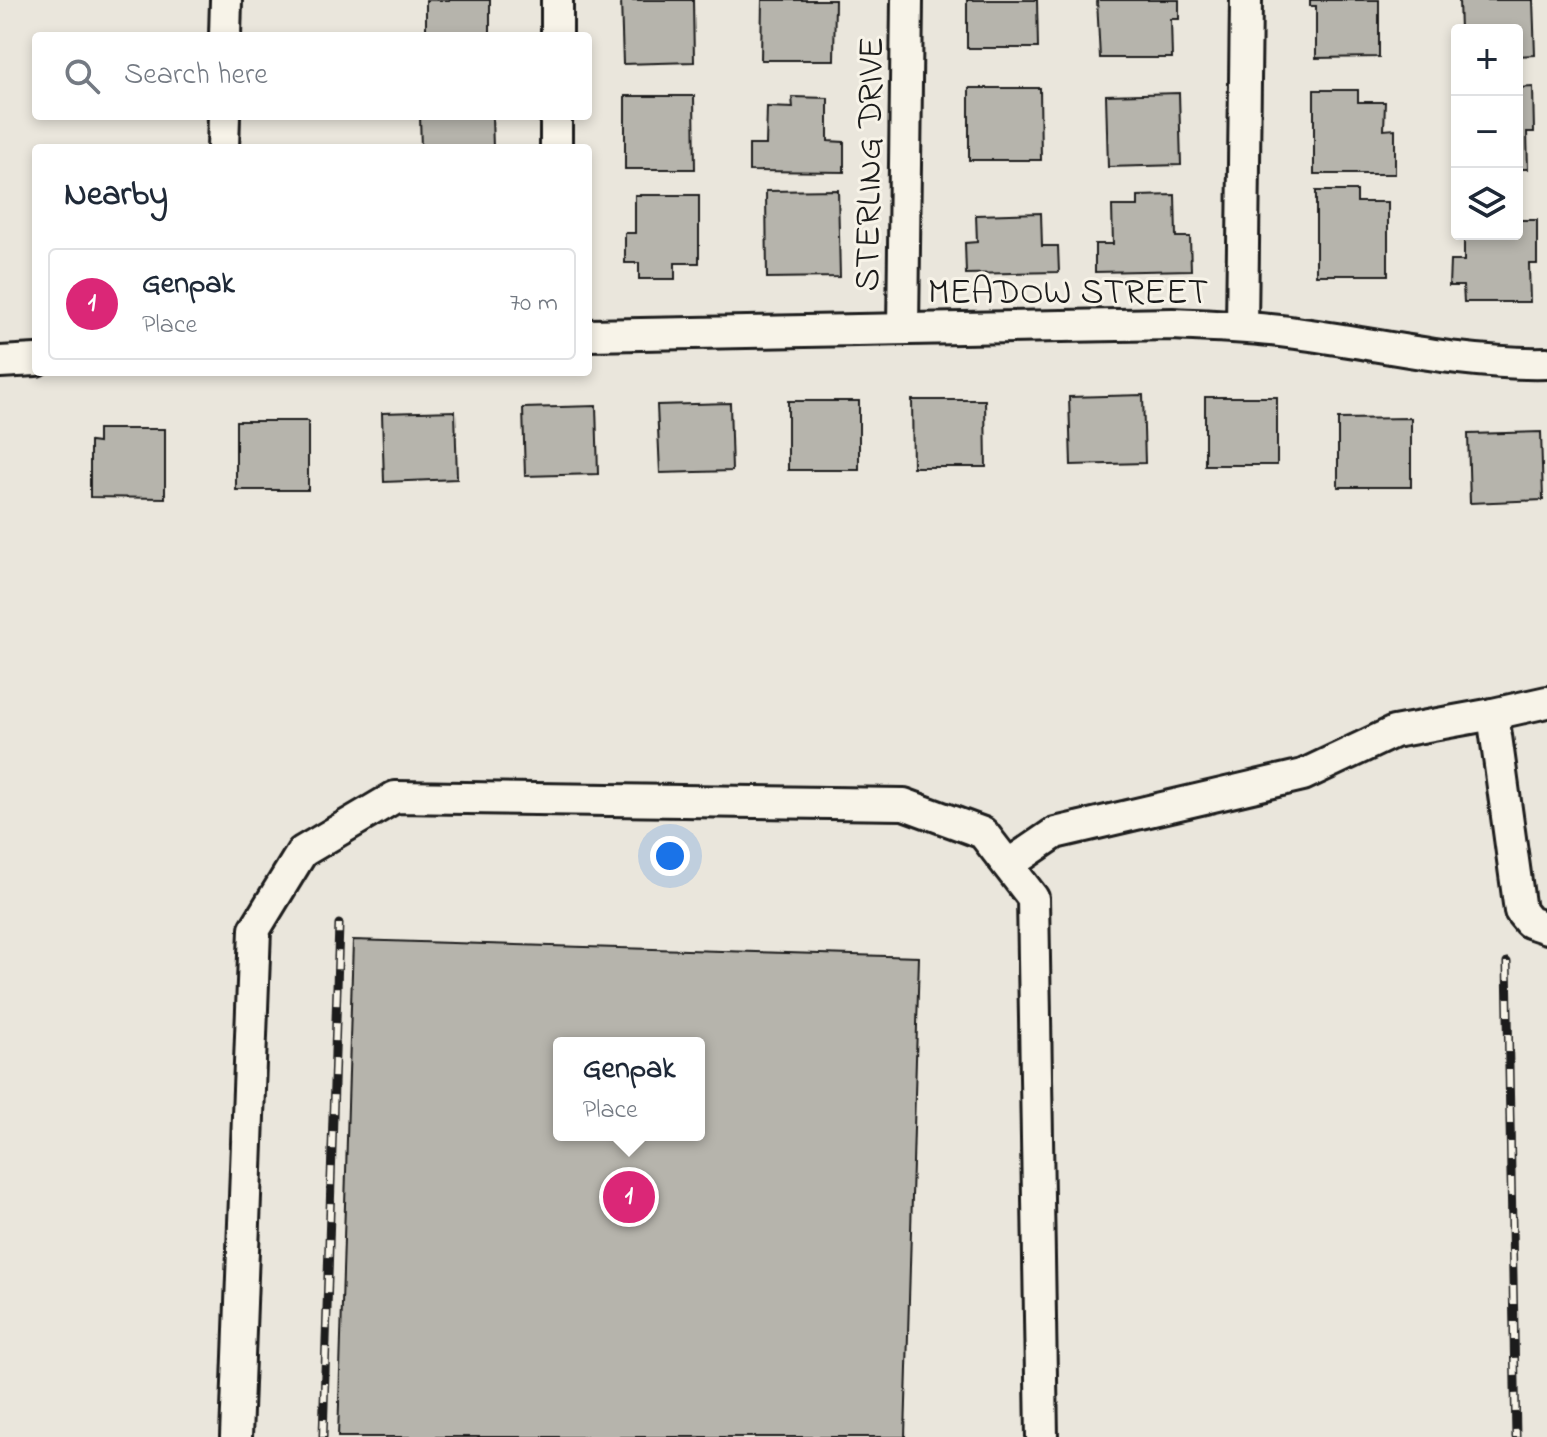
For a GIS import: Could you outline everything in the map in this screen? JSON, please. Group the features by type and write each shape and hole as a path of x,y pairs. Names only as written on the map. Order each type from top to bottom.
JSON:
{"street":[{"path":"225,32 226,0"},
{"path":"557,0 557,32"},
{"name":"STERLING DRIVE","path":"903,329 907,0"},
{"path":"1242,327 1246,0"},
{"path":"223,144 224,120"},
{"path":"556,120 556,144"},
{"name":"MEADOW STREET","path":"592,335 1173,324 1297,333 1441,357 1520,364 1547,363"},
{"path":"0,362 32,360"},
{"path":"1008,865 1055,833 1303,775 1394,732 1547,702"},
{"path":"1493,714 1520,911 1529,922 1547,928"},
{"path":"236,1437 255,929 302,852 395,797 904,804 983,833 1033,898 1042,1437"}],"building":[{"path":"426,0 490,0 490,32 426,32"},
{"path":"621,0 693,0 694,62 623,64"},
{"path":"762,0 835,0 834,60 761,60"},
{"path":"967,0 1037,0 1038,48 967,48"},
{"path":"1097,0 1179,0 1179,19 1171,19 1172,58 1100,58"},
{"path":"1310,0 1379,0 1379,57 1316,58 1316,6 1310,6"},
{"path":"1459,0 1533,0 1535,55 1523,56 1523,24 1460,24"},
{"path":"1533,87 1534,132 1527,132 1528,169 1523,169 1523,88"},
{"path":"969,88 1040,88 1041,160 969,160"},
{"path":"1314,90 1358,90 1358,102 1385,102 1384,130 1395,129 1395,174 1314,174"},
{"path":"1179,93 1181,165 1108,167 1106,95"},
{"path":"625,96 694,96 695,169 625,169"},
{"path":"792,97 828,98 828,141 844,142 844,172 749,171 749,145 766,145 767,107 793,108"},
{"path":"420,120 492,120 493,144 421,144"},
{"path":"838,190 840,277 767,278 766,191"},
{"path":"1316,191 1357,191 1357,202 1388,202 1388,275 1316,275"},
{"path":"635,195 699,195 699,263 675,263 675,279 639,279 639,263 625,263 625,233 635,233"},
{"path":"1175,195 1176,237 1190,237 1191,270 1095,272 1095,244 1113,244 1112,206 1138,206 1138,196"},
{"path":"1041,213 1042,246 1058,246 1059,272 966,274 965,243 977,242 976,215"},
{"path":"1523,220 1537,220 1537,264 1529,264 1530,302 1464,302 1463,286 1449,286 1450,261 1464,261 1464,240 1523,240"},
{"path":"1143,395 1145,463 1071,465 1069,397"},
{"path":"1205,397 1277,397 1277,465 1205,465"},
{"path":"912,400 985,400 986,467 913,467"},
{"path":"788,401 859,401 859,470 788,470"},
{"path":"730,403 732,471 660,473 657,405"},
{"path":"596,406 598,474 525,476 523,408"},
{"path":"455,411 457,479 384,482 382,413"},
{"path":"1411,418 1411,487 1338,487 1338,419"},
{"path":"236,421 308,421 308,490 236,490"},
{"path":"98,429 165,429 165,498 90,497 90,442 98,443"},
{"path":"1541,432 1543,500 1470,503 1468,434"},
{"path":"353,940 919,957 905,1437 338,1437"}],"railway":[{"path":"323,1437 339,924"},
{"path":"1507,962 1516,1437"}],"place":[{"name":"Genpak","path":"629,1197"}]}
